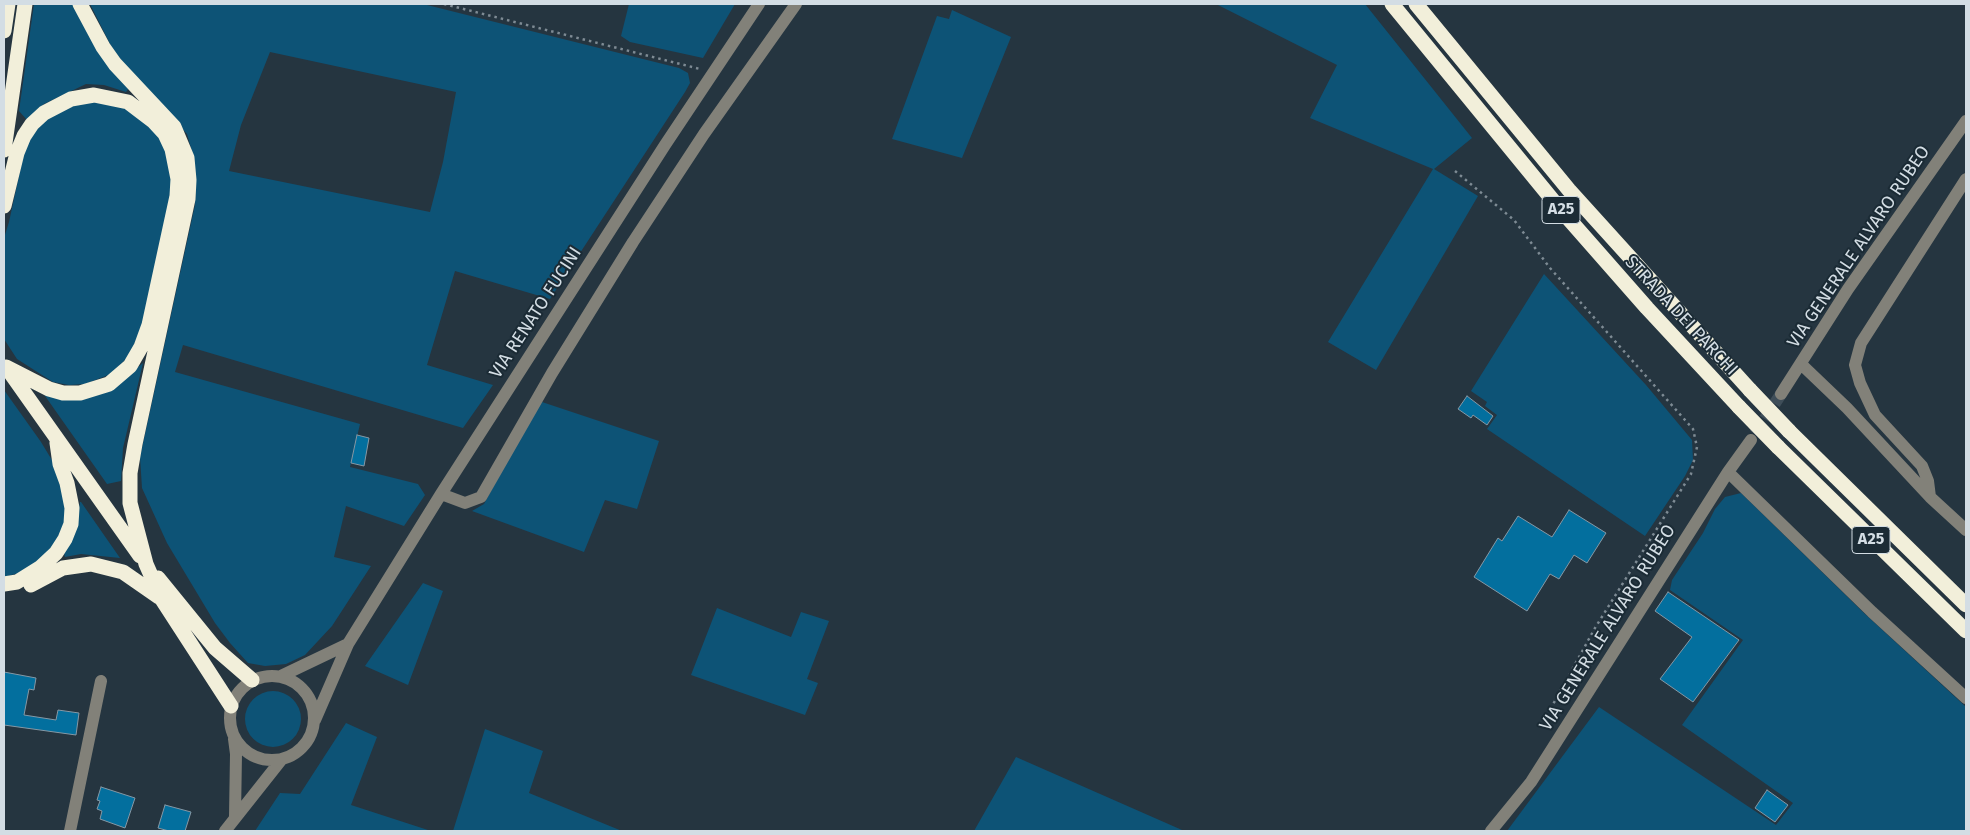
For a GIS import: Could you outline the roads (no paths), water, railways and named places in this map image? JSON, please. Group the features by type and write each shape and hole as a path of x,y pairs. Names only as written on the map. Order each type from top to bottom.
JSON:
{"highway":[{"path":"4,30 8,4"},
{"path":"4,150 25,4"},
{"path":"80,4 103,47 115,64 174,127 187,158 188,199 141,414 130,473 130,503 146,564 161,598 231,706"},
{"name":"STRADA DEI PARCHI","path":"1392,4 1560,209 1647,308 1778,447 1966,631"},
{"name":"STRADA DEI PARCHI","path":"1416,4 1569,190 1750,390 1966,604"},
{"path":"4,206 17,153 24,136 32,124 44,113 71,99 94,95 128,102 153,121 165,134 172,149 178,179 177,196 149,325 141,348 130,366 109,384 80,393 63,393 49,389 5,365"},
{"path":"5,365 146,564 215,648 252,680"},
{"path":"4,584 26,577 49,561 65,539 71,524 71,496 60,464 56,439"},
{"path":"4,594 23,589 63,568 91,564 123,572 161,598"}],"street":[{"name":"VIA RENATO FUCINI","path":"314,720 348,644 441,494 713,72 759,4"},
{"path":"441,494 465,503 481,496 552,373 633,242 704,134 796,4"},
{"name":"VIA GENERALE ALVARO RUBEO","path":"1781,394 1848,289 1966,121"},
{"path":"1930,497 1928,481 1922,466 1875,415 1860,382 1855,365 1860,343 1966,179"},
{"path":"1801,364 1847,408 1930,497 1966,530"},
{"name":"VIA GENERALE ALVARO RUBEO","path":"1491,831 1531,782 1728,472 1751,440"},
{"path":"1728,472 1872,612 1966,698"},
{"path":"281,676 348,644"},
{"path":"234,735 242,747 254,756 268,760 282,759 294,754 305,745 312,734 314,708 306,692 292,680 281,676 271,675 252,680 239,692 231,706 230,716 236,754 235,816"},
{"path":"70,831 101,681"},
{"path":"224,831 255,795 282,759"}],"tunnel":[{"path":"1755,434 1781,394"}]}
